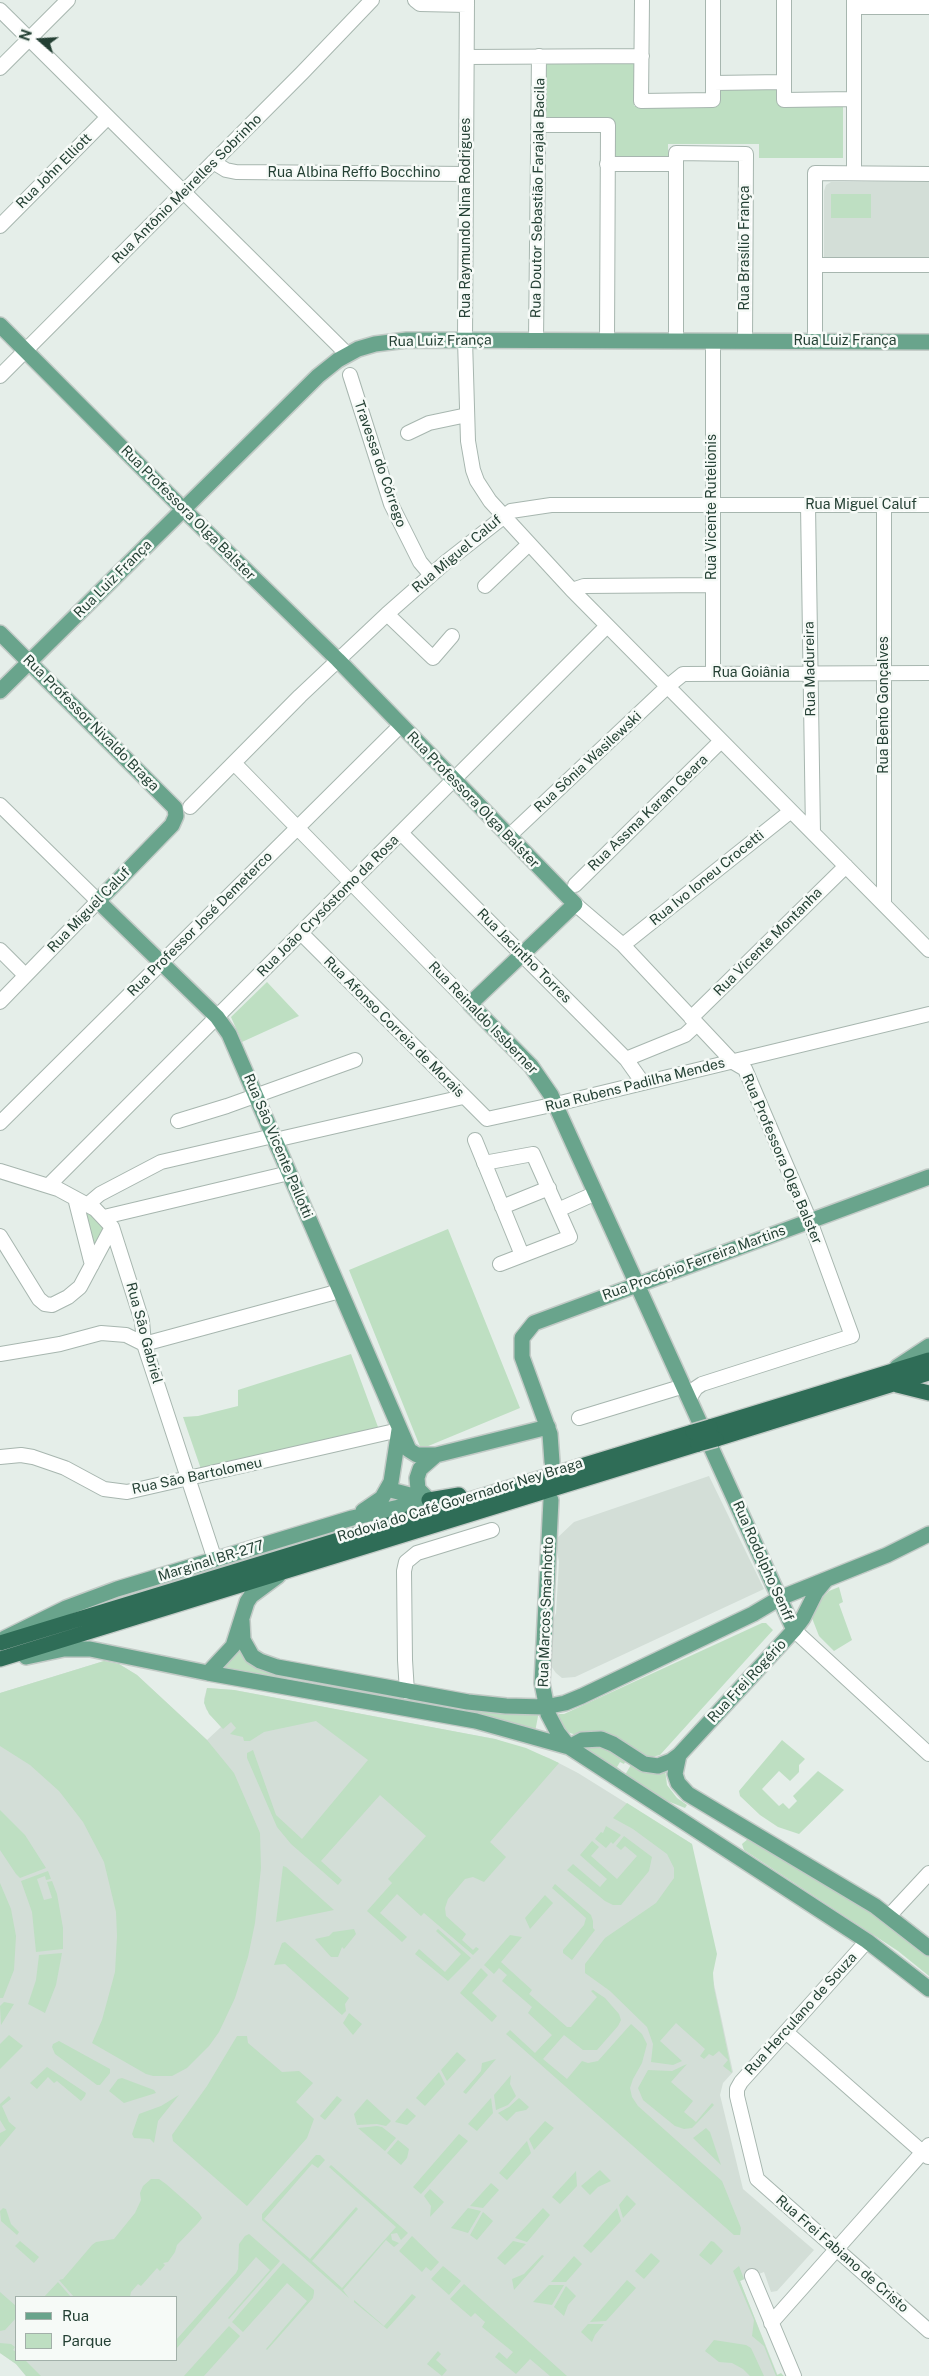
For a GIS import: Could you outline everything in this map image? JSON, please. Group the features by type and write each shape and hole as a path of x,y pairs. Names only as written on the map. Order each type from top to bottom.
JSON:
{"highway":[{"name":"Rodovia do Café Governador Ney Braga","path":"0,1660 704,1435 893,1377 929,1360"},
{"name":"Rodovia do Café Governador Ney Braga","path":"893,1377 929,1373"},
{"path":"893,1377 929,1393"},
{"name":"Rodovia do Café Governador Ney Braga","path":"0,1642 524,1484 704,1435"},
{"path":"429,1500 524,1484"}],"main road":[{"name":"Rua Professora Olga Balster","path":"0,325 183,510 338,660 400,726 575,904"},
{"name":"Rua Luiz França","path":"0,691 318,376 347,354 375,344 391,341 929,342"},
{"name":"Rua Professor Nivaldo Braga","path":"0,632 174,807 176,816"},
{"name":"Rua Miguel Caluf","path":"98,901 172,826 176,816"},
{"name":"Rua São Vicente Pallotti","path":"98,901 217,1017 229,1034 406,1446 412,1453 436,1455"},
{"path":"470,1004 575,904"},
{"name":"Rua Reinaldo Issberner","path":"470,1004 531,1066 547,1087 687,1392 704,1435"},
{"name":"Rua Procópio Ferreira Martins","path":"548,1427 522,1357 522,1338 527,1330 541,1319 929,1177"},
{"path":"893,1377 929,1346"},
{"path":"429,1500 418,1489 418,1473 424,1464 436,1455 548,1427 552,1462"},
{"path":"352,1518 373,1506 387,1489 393,1474 399,1430"},
{"name":"Rua Rodolpho Senff","path":"704,1435 794,1630"},
{"path":"393,1474 403,1476 418,1473"},
{"path":"387,1489 429,1500"},
{"name":"Marginal BR-277","path":"0,1642 40,1619 90,1598 352,1518 429,1500"},
{"name":"Rua Marcos Smanhotto","path":"551,1500 542,1670 545,1707 552,1724 569,1747"},
{"path":"242,1621 243,1640 252,1656 277,1667 407,1692 485,1704 545,1707 565,1703 582,1696 753,1614 780,1598 826,1580 929,1532"},
{"path":"208,1673 233,1646 247,1602 256,1591 289,1569"},
{"name":"Rua Frei Rogério","path":"679,1755 794,1630 803,1618 816,1592 826,1580"},
{"path":"753,1614 775,1615 785,1620 794,1630"},
{"path":"0,1660 64,1649 84,1648 208,1673 490,1724 569,1747 867,1941 929,1989"},
{"path":"389,1705 398,1703 407,1692"},
{"path":"569,1747 582,1740 601,1739 651,1766 664,1765 679,1755"},
{"path":"679,1755 675,1774 678,1783 688,1794 889,1916 929,1948"}],"street":[{"path":"0,68 68,0"},
{"name":"Rua Antônio Meirelles Sobrinho","path":"0,376 372,0"},
{"path":"415,0 420,4 467,3"},
{"path":"642,0 642,101 713,100 713,0"},
{"path":"784,0 784,100 854,99"},
{"name":"Rua Raymundo Nina Rodrigues","path":"467,3 465,340 468,441 473,470 484,492 572,590 929,950"},
{"path":"854,173 854,4 929,8"},
{"path":"0,10 347,354"},
{"name":"Rua Doutor Sebastião Farajala Bacila","path":"536,340 539,56"},
{"path":"466,57 642,56"},
{"path":"713,83 784,82"},
{"name":"Rua John Elliott","path":"0,226 108,117"},
{"path":"538,125 608,125 607,340"},
{"path":"224,151 242,172"},
{"name":"Rua Brasílio França","path":"676,159 746,154 745,341"},
{"path":"608,164 676,159 676,341"},
{"name":"Rua Albina Reffo Bocchino","path":"213,162 226,170 242,172 466,174"},
{"path":"815,341 816,173 929,174"},
{"path":"815,265 929,265"},
{"name":"Rua Vicente Rutelionis","path":"713,341 713,673"},
{"name":"Travessa do Córrego","path":"350,375 391,504 420,562 431,574"},
{"path":"408,433 429,423 467,415"},
{"name":"Rua Miguel Caluf","path":"190,807 387,614 431,574 503,515 518,508 540,505 929,505"},
{"name":"Rua Madureira","path":"808,505 809,673 814,833"},
{"name":"Rua Bento Gonçalves","path":"884,505 884,904"},
{"path":"485,586 530,544"},
{"path":"572,590 584,586 712,585"},
{"path":"387,614 433,658 452,636"},
{"name":"Rua João Crysóstomo da Rosa","path":"49,1185 607,626"},
{"name":"Rua Goiânia","path":"667,687 683,674 929,673"},
{"name":"Rua Sônia Wasilewski","path":"508,837 667,687"},
{"name":"Rua Professor José Demeterco","path":"0,1123 400,726"},
{"name":"Rua Assma Karam Geara","path":"575,885 721,741"},
{"name":"Rua Reinaldo Issberner","path":"234,763 470,1004"},
{"path":"0,805 98,901"},
{"name":"Rua Ivo Ioneu Crocetti","path":"623,945 791,811"},
{"name":"Rua Jacintho Torres","path":"401,833 626,1059 643,1083"},
{"name":"Rua Vicente Montanha","path":"626,1059 685,1035 694,1021 846,866"},
{"name":"Rua Miguel Caluf","path":"0,1002 98,901"},
{"name":"Rua Professora Olga Balster","path":"575,904 623,945 733,1062 740,1065 748,1075 810,1221 852,1336 702,1384 687,1392"},
{"name":"Rua Afonso Correia de Morais","path":"301,933 487,1119"},
{"path":"0,950 25,975"},
{"name":"Rua Rubens Padilha Mendes","path":"487,1119 929,1014"},
{"path":"178,1121 256,1096 355,1060"},
{"path":"81,1201 100,1194 161,1162 463,1097"},
{"path":"474,1140 522,1255"},
{"path":"484,1163 533,1154 570,1237 500,1264"},
{"path":"0,1171 49,1185 81,1201 108,1222"},
{"path":"108,1222 289,1173"},
{"path":"502,1207 549,1188"},
{"path":"558,1210 596,1193"},
{"path":"81,1201 92,1265"},
{"path":"0,1236 39,1299 48,1305 63,1301 74,1293 84,1281 108,1222"},
{"name":"Rua São Gabriel","path":"108,1222 142,1321 144,1344 215,1560"},
{"path":"0,1354 60,1344 101,1333 126,1336 144,1344 340,1291"},
{"path":"579,1418 687,1392"},
{"name":"Rua São Bartolomeu","path":"0,1457 21,1455 45,1460 96,1485 116,1492 134,1491 399,1430"},
{"path":"407,1692 404,1571 406,1562 417,1553 492,1530"},
{"name":"Rua Rodolpho Senff","path":"794,1630 929,1754"},
{"path":"388,1688 398,1680 405,1668"},
{"path":"889,1916 929,1873"},
{"name":"Rua Herculano de Souza","path":"755,2176 736,2089 867,1941"},
{"path":"771,2323 836,2249 927,2152 786,2032"},
{"name":"Rua Frei Fabiano de Cristo","path":"755,2176 929,2331"},
{"path":"752,2276 794,2376"}],"shaded area":[{"path":"831,182 929,182 929,258 824,258 824,191 826,185"},
{"path":"709,1476 764,1589 575,1677 562,1678 548,1662 550,1628 556,1613 559,1562 555,1540 574,1522"},
{"path":"104,1661 119,1664 137,1675 207,1740 221,1727 206,1709 204,1699 207,1688 234,1690 495,1739 549,1758 578,1773 692,1844 709,1961 733,2072 723,2083 720,2095 743,2189 814,2250 777,2291 771,2292 764,2272 740,2281 778,2376 26,2376 16,2364 0,2353 0,1693"}],"green space":[{"path":"545,60 634,60 634,106 716,106 717,86 777,86 777,104 843,104 843,158 759,158 759,144 668,144 668,158 612,158 612,119 545,118"},
{"path":"831,194 871,194 871,218 831,218"},
{"path":"267,982 299,1016 242,1042 231,1017"},
{"path":"84,1208 106,1225 93,1251"},
{"path":"448,1229 520,1408 421,1449 349,1270"},
{"path":"351,1354 378,1427 202,1472 183,1417 198,1416 238,1406 238,1390"},
{"path":"839,1587 843,1602 839,1604 852,1640 834,1651 819,1636 812,1618 822,1598 829,1591"},
{"path":"762,1623 766,1623 773,1630 660,1755 652,1757 643,1755 570,1733 562,1728 557,1717 559,1714 564,1714"},
{"path":"233,1646 247,1648 288,1670 284,1686 208,1673"},
{"path":"104,1661 119,1664 137,1675 207,1740 234,1773 260,1833 261,1868 255,1923 248,1957 235,1998 219,2032 209,2046 187,2068 172,2076 146,2074 92,2043 102,2020 115,1972 116,1912 104,1862 83,1822 59,1791 30,1765 0,1746 0,1693"},
{"path":"207,1688 234,1690 495,1739 526,1748 559,1763 490,1842 506,1857 484,1882 473,1877 465,1879 448,1899 445,1908 446,1916 466,1934 462,1940 473,1950 476,1947 479,1949 473,1955 424,1913 421,1916 397,1894 380,1913 407,1937 402,1942 367,1911 392,1883 388,1879 426,1836 380,1795 321,1861 342,1880 338,1885 291,1844 277,1827 247,1758 247,1753 253,1750 276,1815 302,1839 368,1760 316,1721 264,1732 250,1741 244,1741 243,1737 230,1734 236,1728 231,1722 223,1729 209,1714 204,1703"},
{"path":"411,1696 539,1711 535,1732 410,1703"},
{"path":"782,1740 805,1759 799,1765 799,1772 790,1781 779,1771 762,1789 779,1806 783,1803 789,1809 797,1801 793,1796 818,1771 844,1790 799,1834 778,1827 760,1815 740,1796 739,1791"},
{"path":"598,1744 626,1760 624,1764 620,1762 617,1767 621,1770 618,1774 579,1746"},
{"path":"632,1763 665,1769 667,1785 677,1798 687,1805 685,1808 665,1800 625,1775"},
{"path":"627,1803 692,1844 717,1954 713,1973 714,1988 732,2073 723,2066 728,2060 719,2051 713,2056 709,2054 704,2059 700,2056 705,2049 676,2023 660,2041 682,2061 673,2065 651,2062 653,2044 647,2027 610,1991 585,1973 585,1964 605,1938 656,1903 674,1878 674,1868 667,1854 633,1829 613,1818"},
{"path":"0,1810 25,1835 46,1868 20,1878 16,1874 0,1850"},
{"path":"606,1826 621,1835 613,1844 611,1842 606,1848 595,1839 601,1832 603,1833"},
{"path":"624,1836 652,1857 649,1871 621,1905 613,1905 605,1901 567,1870 573,1864 600,1887 607,1879 580,1855 592,1841 599,1847 591,1856 617,1879 637,1856 625,1846 621,1850 616,1846"},
{"path":"749,1838 869,1907 909,1937 929,1956 929,1976 898,1951 744,1850 742,1844"},
{"path":"283,1866 286,1867 334,1910 276,1922"},
{"path":"48,1871 51,1879 46,1880 45,1876 37,1879 44,1900 52,1898 47,1882 52,1881 57,1894 63,1928 63,1949 36,1952 32,1912 21,1881"},
{"path":"0,1883 11,1909 16,1936 14,1970 3,1998 0,1998"},
{"path":"555,1884 591,1915 593,1921 593,1928 595,1930 572,1960 563,1953 563,1950 584,1925 586,1918 552,1888"},
{"path":"545,1895 553,1903 530,1929 525,1918"},
{"path":"354,1929 356,1934 344,1949 342,1947 338,1957 331,1957 315,1939 329,1936 333,1932"},
{"path":"438,1929 471,1958 448,1981 415,1954 419,1949 445,1972 461,1954 436,1931"},
{"path":"510,1935 522,1937 501,1962 532,1990 529,1994 567,2027 571,2027 597,1997 591,1991 593,1990 605,1998 619,2014 621,2020 597,2050 583,2050 564,2035 543,2059 567,2079 582,2061 588,2063 598,2061 631,2024 642,2034 647,2044 642,2063 630,2088 632,2097 638,2106 722,2181 741,2228 740,2235 734,2235 506,2034 510,2030 535,2053 552,2035 528,2013 532,2007 502,1981 507,1975 499,1968 494,1974 484,1965"},
{"path":"285,1942 349,1998 345,2004 346,2011 342,2015 285,1964 274,1965 282,1943"},
{"path":"62,1953 56,1985 45,2013 28,2004 36,1980 39,1955"},
{"path":"481,1968 488,1975 472,1993 497,2016 492,2022 460,1993"},
{"path":"4,2002 14,2004 1,2025 0,2006"},
{"path":"349,2013 362,2024 353,2035 343,2023"},
{"path":"9,2035 23,2046 0,2069 0,2044"},
{"path":"237,2036 247,2036 248,2043 282,2072 299,2071 313,2083 296,2102 314,2119 307,2138 247,2206 173,2141 172,2135 207,2086"},
{"path":"59,2041 110,2069 110,2073 100,2085 97,2085 55,2054 52,2047 53,2044"},
{"path":"457,2052 466,2060 447,2081 441,2070"},
{"path":"496,2059 466,2094 463,2092 481,2071 482,2063"},
{"path":"687,2064 671,2082 693,2101 684,2112 696,2122 712,2103 714,2105 692,2128 684,2129 675,2126 643,2100 638,2088 648,2070 672,2071"},
{"path":"47,2067 86,2093 81,2101 57,2081 54,2083 48,2077 37,2089 30,2083"},
{"path":"439,2072 445,2084 425,2106 416,2098"},
{"path":"511,2075 510,2084 516,2096 508,2105 496,2110 494,2095"},
{"path":"122,2078 154,2090 156,2093 124,2103 109,2091 118,2079"},
{"path":"179,2095 158,2121 154,2143 150,2139 134,2138 132,2134 139,2114 161,2106"},
{"path":"9,2096 11,2099 2,2106 9,2122 16,2128 0,2147 0,2133 6,2130 0,2120 0,2104"},
{"path":"337,2096 342,2100 325,2120 320,2116"},
{"path":"491,2098 493,2113 477,2131 468,2124"},
{"path":"519,2098 529,2107 526,2110 516,2112 507,2121 498,2113 509,2107"},
{"path":"367,2099 391,2121 386,2126 377,2124 357,2125 354,2114"},
{"path":"407,2108 416,2116 407,2125 395,2122"},
{"path":"545,2121 554,2128 534,2150 529,2139"},
{"path":"382,2127 396,2138 385,2151 358,2128"},
{"path":"706,2128 710,2132 721,2165 693,2138"},
{"path":"459,2134 468,2141 421,2194 413,2187"},
{"path":"398,2140 409,2149 407,2158 401,2165 387,2153"},
{"path":"527,2141 531,2153 507,2180 499,2173"},
{"path":"316,2155 320,2155 325,2160 318,2168 312,2164 264,2219 310,2259 356,2207 358,2209 312,2261 342,2288 396,2227 329,2167 331,2165 408,2233 401,2240 397,2233 391,2234 392,2240 399,2243 394,2247 386,2240 343,2290 349,2298 262,2220 262,2214"},
{"path":"600,2170 611,2181 598,2187 590,2195 581,2186"},
{"path":"576,2171 577,2186 560,2204 552,2197"},
{"path":"151,2179 159,2179 199,2213 202,2218 177,2245 175,2252 168,2262 163,2263 165,2265 160,2271 157,2268 141,2286 138,2284 131,2292 130,2296 73,2296 59,2280 63,2279 96,2242 114,2239 135,2213 141,2200 140,2193 143,2186"},
{"path":"491,2183 499,2190 483,2208 470,2206"},
{"path":"430,2189 444,2202 430,2217 431,2206 424,2196"},
{"path":"627,2195 636,2204 623,2218 619,2205"},
{"path":"3,2208 6,2209 11,2224 19,2232 17,2235 1,2221 0,2211"},
{"path":"468,2208 481,2211 468,2233 451,2228"},
{"path":"543,2208 550,2215 527,2242 515,2238"},
{"path":"617,2208 621,2221 591,2253 583,2246"},
{"path":"483,2212 493,2221 477,2240 470,2235"},
{"path":"249,2234 280,2261 229,2319 270,2270 256,2257 178,2347 178,2338 236,2273 238,2269 239,2244"},
{"path":"412,2236 439,2262 431,2271 426,2267 422,2272 399,2251"},
{"path":"20,2241 39,2257 34,2263 15,2246"},
{"path":"513,2241 526,2244 505,2265 497,2258"},
{"path":"711,2241 723,2251 711,2265 699,2255"},
{"path":"651,2253 660,2261 644,2279 635,2271"},
{"path":"542,2255 544,2256 514,2290 512,2279 524,2274"},
{"path":"574,2256 582,2264 566,2282 551,2282"},
{"path":"283,2263 314,2290 314,2293 313,2298 267,2350 307,2301 287,2283 243,2332 232,2322"},
{"path":"443,2266 461,2281 449,2295 431,2279"},
{"path":"739,2266 744,2279 740,2281 777,2375 781,2373 784,2376 776,2376 764,2346 752,2336 754,2320 733,2271"},
{"path":"627,2280 636,2288 606,2321 590,2322"},
{"path":"58,2282 70,2296 45,2296"},
{"path":"464,2284 567,2376 550,2376 530,2359 516,2374 495,2357 499,2352 507,2359 513,2352 482,2327 485,2322 475,2313 471,2317 450,2299"},
{"path":"549,2285 564,2285 552,2305 533,2302"},
{"path":"566,2286 576,2296 568,2305 564,2316 554,2307"},
{"path":"0,2292 15,2305 15,2319 5,2330 0,2331"},
{"path":"412,2294 416,2297 387,2329 354,2302 354,2300 384,2326"},
{"path":"588,2324 604,2324 592,2342 581,2332"},
{"path":"229,2326 240,2336 204,2376 184,2376"},
{"path":"714,2340 746,2345 751,2348 764,2376 750,2376 743,2369 732,2363 719,2362 705,2351"},
{"path":"0,2343 11,2344 15,2347 13,2350 15,2351 15,2361 26,2361 41,2376 26,2376 16,2364 0,2353"},
{"path":"438,2351 441,2354 436,2360 447,2370 442,2376 427,2364"}]}
